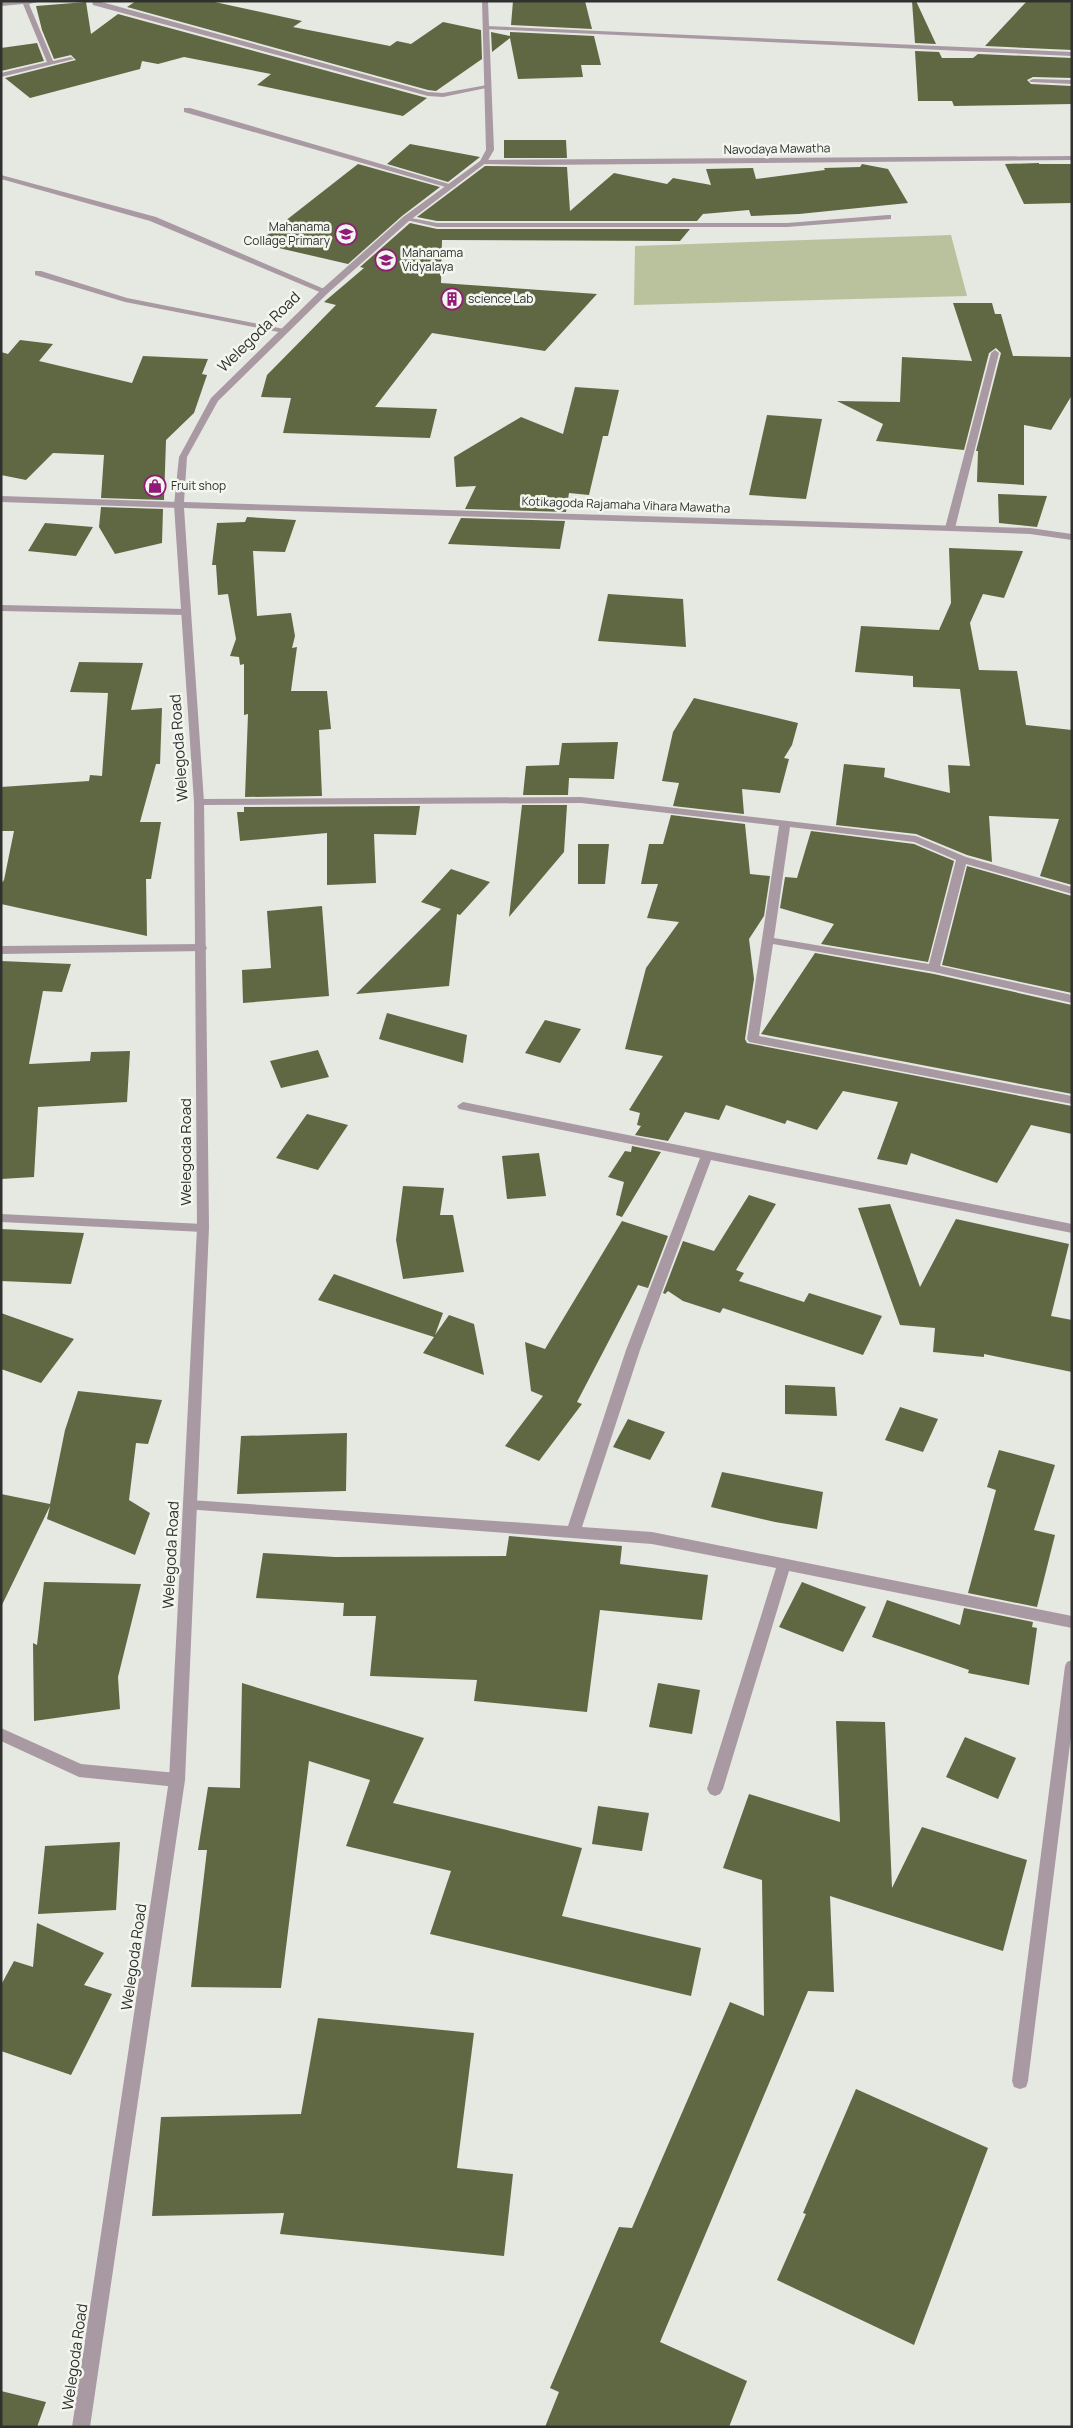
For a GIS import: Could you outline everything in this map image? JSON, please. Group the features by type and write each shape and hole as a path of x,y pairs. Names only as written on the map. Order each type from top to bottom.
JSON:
{"street":[{"path":"1,4 39,1"},
{"path":"95,1 95,4 428,94 444,95 487,87"},
{"path":"483,162 490,150 485,1"},
{"path":"24,2 51,64"},
{"path":"486,28 1072,54"},
{"path":"1,75 71,59"},
{"path":"1033,81 1072,82"},
{"path":"186,110 452,186"},
{"name":"Navodaya Mawatha","path":"483,162 1072,158"},
{"name":"Welegoda Road","path":"81,2427 176,1780 203,1228 200,802 179,504 183,457 214,400 284,331 325,291 406,219 483,162"},
{"path":"1,176 154,219 325,291"},
{"path":"406,219 437,225 697,227 788,225 888,217"},
{"path":"38,273 125,300 284,331"},
{"path":"950,528 995,354"},
{"name":"Kotikagoda Rajamaha Vihara Mawatha","path":"1,499 950,528 1030,531 1072,537"},
{"path":"1,608 186,612"},
{"path":"200,802 581,800 916,839 962,859 1072,891"},
{"path":"785,823 753,1040 1072,1100"},
{"path":"934,968 962,859"},
{"path":"767,940 934,968 1072,999"},
{"path":"1,950 201,948"},
{"path":"463,1106 1072,1229"},
{"path":"573,1533 633,1350 707,1155"},
{"path":"1,1218 203,1228"},
{"path":"190,1505 652,1538 1072,1622"},
{"path":"715,1789 784,1565"},
{"path":"1020,2081 1072,1666"},
{"path":"1,1734 79,1770 176,1780"}],"green space":[{"path":"951,235 967,296 634,305 635,246"}],"building":[{"path":"136,1 210,1 302,21 293,27 390,46 397,41 411,44 443,22 481,30 482,59 436,91 428,90 127,7"},
{"path":"513,1 585,1 592,29 511,25"},
{"path":"912,1 916,1 936,44 915,43"},
{"path":"1027,1 1072,1 1072,50 985,46"},
{"path":"86,2 91,34 118,14 427,98 403,116 257,85 271,74 184,57 158,64 142,61 140,69 30,98 5,78 76,60 71,55 54,59 42,30 36,6"},
{"path":"491,32 510,36 510,32 594,36 601,65 581,65 583,77 518,79 510,38 492,52"},
{"path":"37,43 44,61 1,71 1,48"},
{"path":"915,51 939,52 942,58 973,58 978,54 1072,58 1072,78 1033,77 1027,80 1031,84 1072,86 1072,104 954,106 952,101 918,101"},
{"path":"504,140 566,140 567,158 504,158"},
{"path":"410,144 480,157 448,182 387,164"},
{"path":"358,164 440,187 402,216 348,264 257,243"},
{"path":"862,164 888,169 908,203 799,214 751,216 749,210 703,214 697,221 437,221 417,217 485,166 567,167 570,211 614,173 667,184 673,178 711,185 706,169 753,168 756,179 825,170 824,168 860,167"},
{"path":"1005,164 1072,164 1072,203 1024,204"},
{"path":"410,223 437,229 690,229 680,241 442,240 441,283 597,294 545,351 432,333 375,407 437,409 430,438 283,433 291,398 261,397 267,375 336,305 324,302 364,268 360,267"},
{"path":"953,303 992,303 995,314 1001,314 1013,356 1072,357 1072,395 1051,430 1024,425 1024,485 977,482 978,451 976,451 1001,353 996,348 989,353 964,450 876,441 883,424 837,401 900,402 902,357 972,361"},
{"path":"20,340 53,344 39,361 132,383 143,356 208,359 202,374 207,375 194,413 166,440 164,500 101,498 104,455 53,453 26,480 1,475 1,352 8,354"},
{"path":"575,387 619,390 608,436 603,436 589,495 569,493 566,512 465,509 476,486 456,487 454,457 521,417 563,434"},
{"path":"767,415 822,419 806,499 749,495"},
{"path":"998,494 1047,496 1037,527 999,523"},
{"path":"101,507 163,509 162,543 115,554 99,527"},
{"path":"247,517 296,520 285,552 253,551 257,616 291,613 295,636 292,648 297,647 291,691 327,691 331,729 319,730 322,796 245,797 248,714 244,715 244,664 240,665 239,657 230,656 236,639 228,594 218,595 216,565 212,565 217,523 245,522"},
{"path":"461,518 565,521 560,549 448,544"},
{"path":"45,523 93,527 76,556 28,551"},
{"path":"949,548 1023,551 1004,598 983,594 970,623 979,670 1017,671 1026,725 1072,730 1072,885 1040,876 1059,819 989,816 992,862 967,855 916,834 836,825 844,764 885,768 884,777 950,793 948,765 970,766 960,689 913,687 913,676 855,672 861,626 939,630 951,603"},
{"path":"608,594 683,599 686,647 598,641"},
{"path":"79,662 143,663 131,710 162,708 160,764 156,764 140,822 161,822 151,879 146,879 147,936 1,904 1,884 4,880 14,831 1,831 1,787 89,781 90,775 102,776 108,693 70,692"},
{"path":"694,698 798,723 792,745 784,758 789,759 780,793 742,789 744,814 673,806 679,783 662,781 673,732"},
{"path":"618,742 614,779 569,778 568,795 523,795 526,766 559,765 562,743"},
{"path":"522,805 567,805 564,852 509,917"},
{"path":"420,806 416,835 374,834 376,883 327,885 327,833 240,841 237,812 244,812 244,807"},
{"path":"671,815 745,824 750,874 770,876 764,916 749,939 754,979 745,1039 747,1043 1072,1106 1072,1134 1031,1125 997,1183 911,1153 907,1165 877,1159 898,1102 843,1091 817,1130 787,1120 785,1124 726,1105 719,1120 685,1112 668,1141 635,1135 641,1126 637,1125 640,1113 629,1110 663,1056 625,1049 646,968 679,922 647,918 658,884 641,884 649,844 663,844"},
{"path":"811,831 914,844 954,861 928,962 821,944 834,924 780,908 785,877 797,878"},
{"path":"578,844 609,844 605,884 578,884"},
{"path":"967,866 1072,896 1072,993 942,965"},
{"path":"451,869 490,882 460,915 457,914 449,986 356,994 441,909 421,902"},
{"path":"322,906 329,996 243,1003 242,970 271,968 267,911"},
{"path":"815,953 934,974 1072,1005 1072,1094 761,1034"},
{"path":"1,961 71,964 62,992 43,991 29,1064 90,1061 91,1052 130,1051 127,1102 38,1107 34,1177 1,1179"},
{"path":"387,1013 467,1035 463,1063 379,1039"},
{"path":"545,1020 581,1029 560,1063 525,1053"},
{"path":"318,1050 329,1077 281,1088 270,1061"},
{"path":"307,1114 348,1125 318,1170 276,1158"},
{"path":"632,1146 661,1152 622,1217 616,1215 624,1182 608,1177 625,1151 631,1152"},
{"path":"539,1153 546,1196 507,1199 502,1156"},
{"path":"403,1186 444,1188 440,1215 453,1215 464,1272 403,1279 396,1240"},
{"path":"749,1195 776,1204 736,1270 744,1273 739,1281 804,1302 809,1293 882,1316 863,1355 723,1308 720,1313 683,1301 668,1291 665,1294 663,1293 683,1241 714,1251"},
{"path":"890,1204 920,1287 956,1219 1069,1244 1051,1316 1072,1320 1072,1372 984,1354 984,1357 933,1352 935,1328 900,1325 858,1208"},
{"path":"622,1221 668,1236 648,1288 638,1285 577,1402 582,1404 539,1461 505,1446 543,1396 531,1391 525,1342 545,1349"},
{"path":"1,1229 84,1233 71,1284 1,1281"},
{"path":"334,1274 443,1313 435,1335 449,1315 474,1324 484,1375 423,1353 434,1337 318,1300"},
{"path":"1,1313 74,1339 41,1383 1,1369"},
{"path":"785,1385 835,1387 837,1416 785,1414"},
{"path":"78,1391 162,1400 148,1444 136,1443 129,1500 150,1513 135,1555 47,1519 50,1506 1,1607 1,1494 50,1504 65,1430"},
{"path":"900,1407 938,1419 923,1452 885,1440"},
{"path":"628,1419 665,1432 650,1460 613,1447"},
{"path":"347,1433 346,1491 237,1494 241,1436"},
{"path":"999,1450 1055,1465 1034,1530 1055,1535 1037,1607 968,1593 996,1490 987,1487"},
{"path":"722,1472 823,1492 817,1529 775,1522 711,1507"},
{"path":"509,1536 622,1546 620,1564 708,1575 702,1620 600,1610 587,1712 474,1701 477,1680 370,1676 376,1616 343,1616 344,1603 256,1598 263,1553 335,1557 506,1556"},
{"path":"44,1582 141,1584 118,1677 120,1709 34,1721 33,1643 37,1645"},
{"path":"802,1582 866,1607 843,1652 779,1627"},
{"path":"887,1600 960,1625 964,1608 1033,1622 1032,1627 1037,1628 1029,1685 968,1673 969,1670 872,1637"},
{"path":"242,1683 424,1738 393,1803 582,1848 562,1916 701,1948 691,1996 430,1934 451,1871 346,1846 370,1780 309,1761 281,1988 191,1987 207,1850 198,1850 208,1787 240,1788"},
{"path":"658,1683 700,1690 692,1734 649,1727"},
{"path":"836,1721 885,1722 892,1888 922,1827 1027,1860 1003,1951 830,1896 834,1992 808,1991 660,2342 747,2381 729,2427 545,2427 559,2392 550,2388 619,2227 632,2228 730,2002 764,2016 762,1880 723,1868 749,1794 840,1822"},
{"path":"965,1737 1016,1758 998,1799 946,1777"},
{"path":"598,1806 649,1813 642,1851 592,1844"},
{"path":"120,1842 116,1910 38,1914 45,1846"},
{"path":"37,1923 104,1953 84,1985 112,1994 71,2075 1,2051 1,1985 14,1961 33,1967"},
{"path":"318,2018 474,2033 457,2168 513,2174 504,2256 280,2234 284,2213 152,2216 161,2117 301,2114"},
{"path":"856,2089 988,2148 914,2345 777,2280 806,2214 803,2213"},
{"path":"1,2391 46,2402 37,2427 1,2427"}],"place":[{"name":"Mahanama Collage Primary","path":"346,234"},
{"name":"Mahanama Vidyalaya","path":"386,260"},
{"name":"science Lab","path":"452,299"},
{"name":"Fruit shop","path":"155,486"}]}
